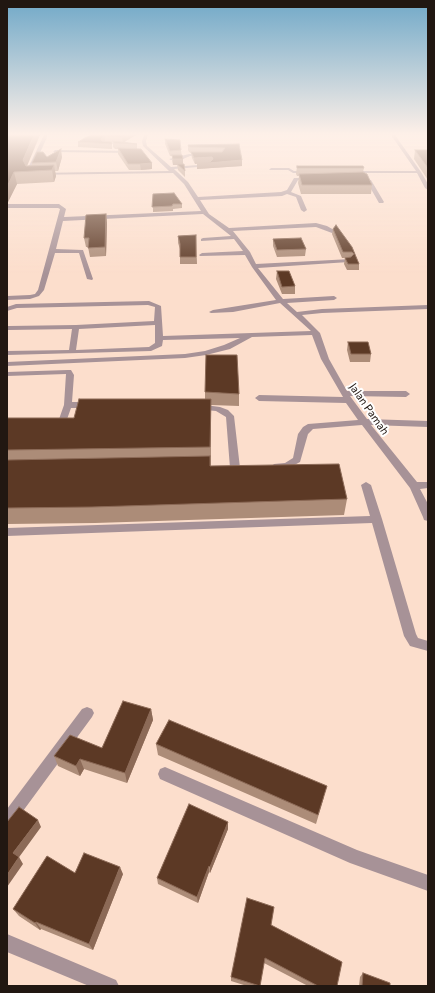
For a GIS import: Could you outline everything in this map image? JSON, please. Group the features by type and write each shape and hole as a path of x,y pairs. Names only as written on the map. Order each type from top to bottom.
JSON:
{"street":[{"path":"61,219 205,212 184,181"},
{"path":"287,192 294,181"},
{"path":"369,181 381,202"},
{"path":"197,199 263,196 287,192 298,196 304,210"},
{"path":"7,206 59,206 63,209 53,252 41,290 37,295 30,297 7,298"},
{"name":"Jalan Pamah","path":"205,212 236,236 248,253 254,266 280,300 311,325 316,333 325,359 346,396 362,420 414,486 428,517"},
{"path":"228,230 316,225 325,227 332,231"},
{"path":"203,240 236,236"},
{"path":"53,252 81,251 90,279"},
{"path":"202,255 248,253"},
{"path":"254,266 348,260"},
{"path":"213,312 233,310 280,300 334,298"},
{"path":"7,309 16,306 149,303 158,306 159,338 159,344 151,349 7,353"},
{"path":"296,314 316,311 428,307"},
{"path":"9,328 76,327 158,323"},
{"path":"72,352 76,327"},
{"path":"159,338 316,333"},
{"path":"7,364 185,356 206,353 227,347 251,335"},
{"path":"7,374 68,372 70,375 68,405 62,422"},
{"path":"259,398 406,394"},
{"path":"68,405 98,405"},
{"path":"191,407 217,409 230,416 235,468"},
{"path":"264,467 286,466 297,460 303,434 306,429 311,426 362,420 428,418"},
{"path":"362,420 428,424"},
{"path":"366,485 410,636 414,642 428,646"},
{"path":"414,486 428,486"},
{"path":"7,532 377,519"},
{"path":"7,821 87,713"},
{"path":"165,774 356,857 428,883"},
{"path":"7,943 110,986"}],"building":[{"path":"301,181 370,181 372,185 302,185"},
{"path":"174,193 182,204 152,207 153,194"},
{"path":"106,214 105,247 88,248 89,238 84,238 86,215"},
{"path":"336,225 352,247 359,264 348,264 345,258 351,257 354,254 352,252 343,252 333,229"},
{"path":"196,235 196,257 180,257 180,244 178,236"},
{"path":"301,238 306,249 277,250 273,239"},
{"path":"277,271 289,271 295,286 282,287"},
{"path":"348,342 368,342 371,354 351,354"},
{"path":"206,355 237,355 239,394 205,392"},
{"path":"79,399 211,399 210,447 7,450 7,418 74,418"},
{"path":"210,456 210,466 339,464 347,499 92,507 7,508 7,460"},
{"path":"123,701 151,709 125,773 80,759 76,766 54,756 70,735 102,748"},
{"path":"169,720 327,786 318,815 156,744"},
{"path":"189,804 228,822 197,897 157,878"},
{"path":"19,807 38,820 13,853 19,857 7,875 7,822"},
{"path":"84,853 120,867 89,944 36,922 35,923 13,909 47,856 75,873"},
{"path":"247,898 274,907 271,925 342,962 337,986 318,986 265,958 260,986 231,977"},
{"path":"363,973 390,983 390,986 362,986"}]}
